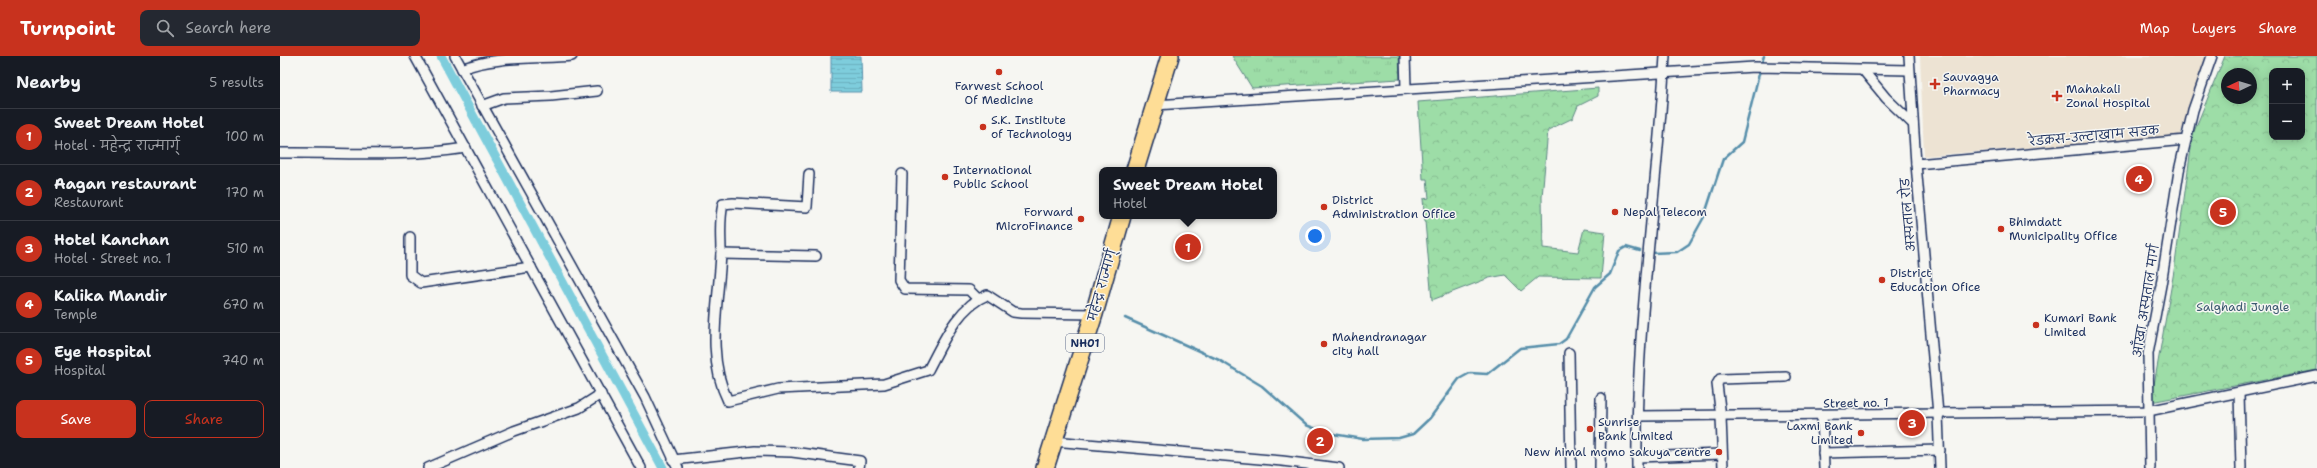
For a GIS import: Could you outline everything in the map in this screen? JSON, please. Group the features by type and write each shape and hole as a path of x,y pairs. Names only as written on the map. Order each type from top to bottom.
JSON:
{"highway":[{"path":"1136,167 1170,56"},
{"name":"महेन्द्र राज्मार्ग्","path":"1045,468 1094,314 1121,219"}],"street":[{"path":"415,56 641,468"},
{"path":"455,56 645,397 676,464 755,451 792,452 860,461 859,468"},
{"path":"462,69 471,64 505,60 572,56"},
{"path":"1405,56 1406,88"},
{"path":"1637,468 1644,287 1665,56"},
{"name":"अस्पताल रोड","path":"1909,56 1916,164 1938,414 1940,468"},
{"path":"2186,140 2193,110 2212,56"},
{"path":"1155,105 1754,67 1909,70"},
{"path":"1863,70 1886,98 1913,124"},
{"path":"482,106 504,98 551,96 597,91"},
{"name":"रेडक्रस-उल्टाखाम सडक","path":"1916,164 2186,140"},
{"name":"आँखा अस्पताल मार्ग","path":"2150,468 2148,354 2161,285 2179,171 2186,140"},
{"path":"280,153 365,156 430,154 466,148"},
{"path":"809,174 808,207 732,203 723,204 720,217 720,254 713,331 721,387 728,401 778,389 884,384 928,370 950,329 978,299 987,295 1013,312 1094,314"},
{"path":"902,174 899,280 905,289 969,290 978,299"},
{"path":"410,238 410,275 421,283 531,267"},
{"path":"720,254 816,256"},
{"path":"1569,353 1571,468"},
{"name":"Street no. 1","path":"1638,416 1721,417 2148,411 2317,376"},
{"path":"1723,468 1721,417 1717,384 1720,379 1786,377"},
{"path":"2239,393 2241,468"},
{"path":"428,468 514,431 579,408 601,394"},
{"path":"1600,468 1601,398"},
{"path":"1822,415 1824,468"},
{"path":"1053,441 1282,461 1339,468"},
{"path":"1823,453 1940,450"},
{"path":"1637,457 1722,454"}],"shaded area":[{"name":"Mahakali Zonal Hospital","path":"1920,56 2206,56 2180,136 1924,156"}],"green space":[{"path":"1232,56 1399,56 1400,79 1252,88"},
{"name":"Salghadi Jungle","path":"2225,56 2317,56 2317,370 2151,402 2174,271 2193,134"},
{"path":"1598,88 1598,96 1578,106 1573,118 1548,130 1542,197 1543,248 1578,252 1584,229 1605,232 1601,278 1538,277 1521,291 1505,275 1489,278 1432,300 1423,199 1429,198 1427,179 1423,179 1418,102"}],"water":[{"path":"831,56 861,56 862,92 831,92"}],"waterway":[{"path":"441,56 663,468"},
{"path":"1761,65 1764,56"},
{"path":"1652,253 1677,252 1689,244 1704,217 1723,159 1742,142 1760,70"},
{"path":"1125,318 1219,360 1262,386 1306,425 1327,433 1363,439 1399,438 1413,434 1430,418 1459,379 1470,373 1487,374 1520,348 1559,344 1566,339 1595,287 1610,274 1619,251 1626,247 1640,251"}],"place":[{"name":"Farwest School Of Medicine","path":"999,72"},
{"name":"Sauvagya Pharmacy","path":"1935,84"},
{"name":"Mahakali Zonal Hospital","path":"2057,96"},
{"name":"S.K. Institute of Technology","path":"983,127"},
{"name":"International Public School","path":"945,177"},
{"name":"Kalika Mandir","path":"2139,179"},
{"name":"District Administration Office","path":"1324,207"},
{"name":"Nepal Telecom","path":"1615,212"},
{"name":"Eye Hospital","path":"2223,212"},
{"name":"Forward MicroFinance","path":"1081,219"},
{"name":"Bhimdatt Municipality Office","path":"2001,229"},
{"name":"Sweet Dream Hotel","path":"1188,247"},
{"name":"District Education Ofice","path":"1882,280"},
{"name":"Kumari Bank Limited","path":"2036,325"},
{"name":"Mahendranagar city hall","path":"1324,344"},
{"name":"Hotel Kanchan","path":"1912,423"},
{"name":"Sunrise Bank Limited","path":"1590,429"},
{"name":"Laxmi Bank Limited","path":"1861,433"},
{"name":"Aagan restaurant","path":"1320,441"},
{"name":"New himal momo sakuya centre","path":"1719,452"}]}
